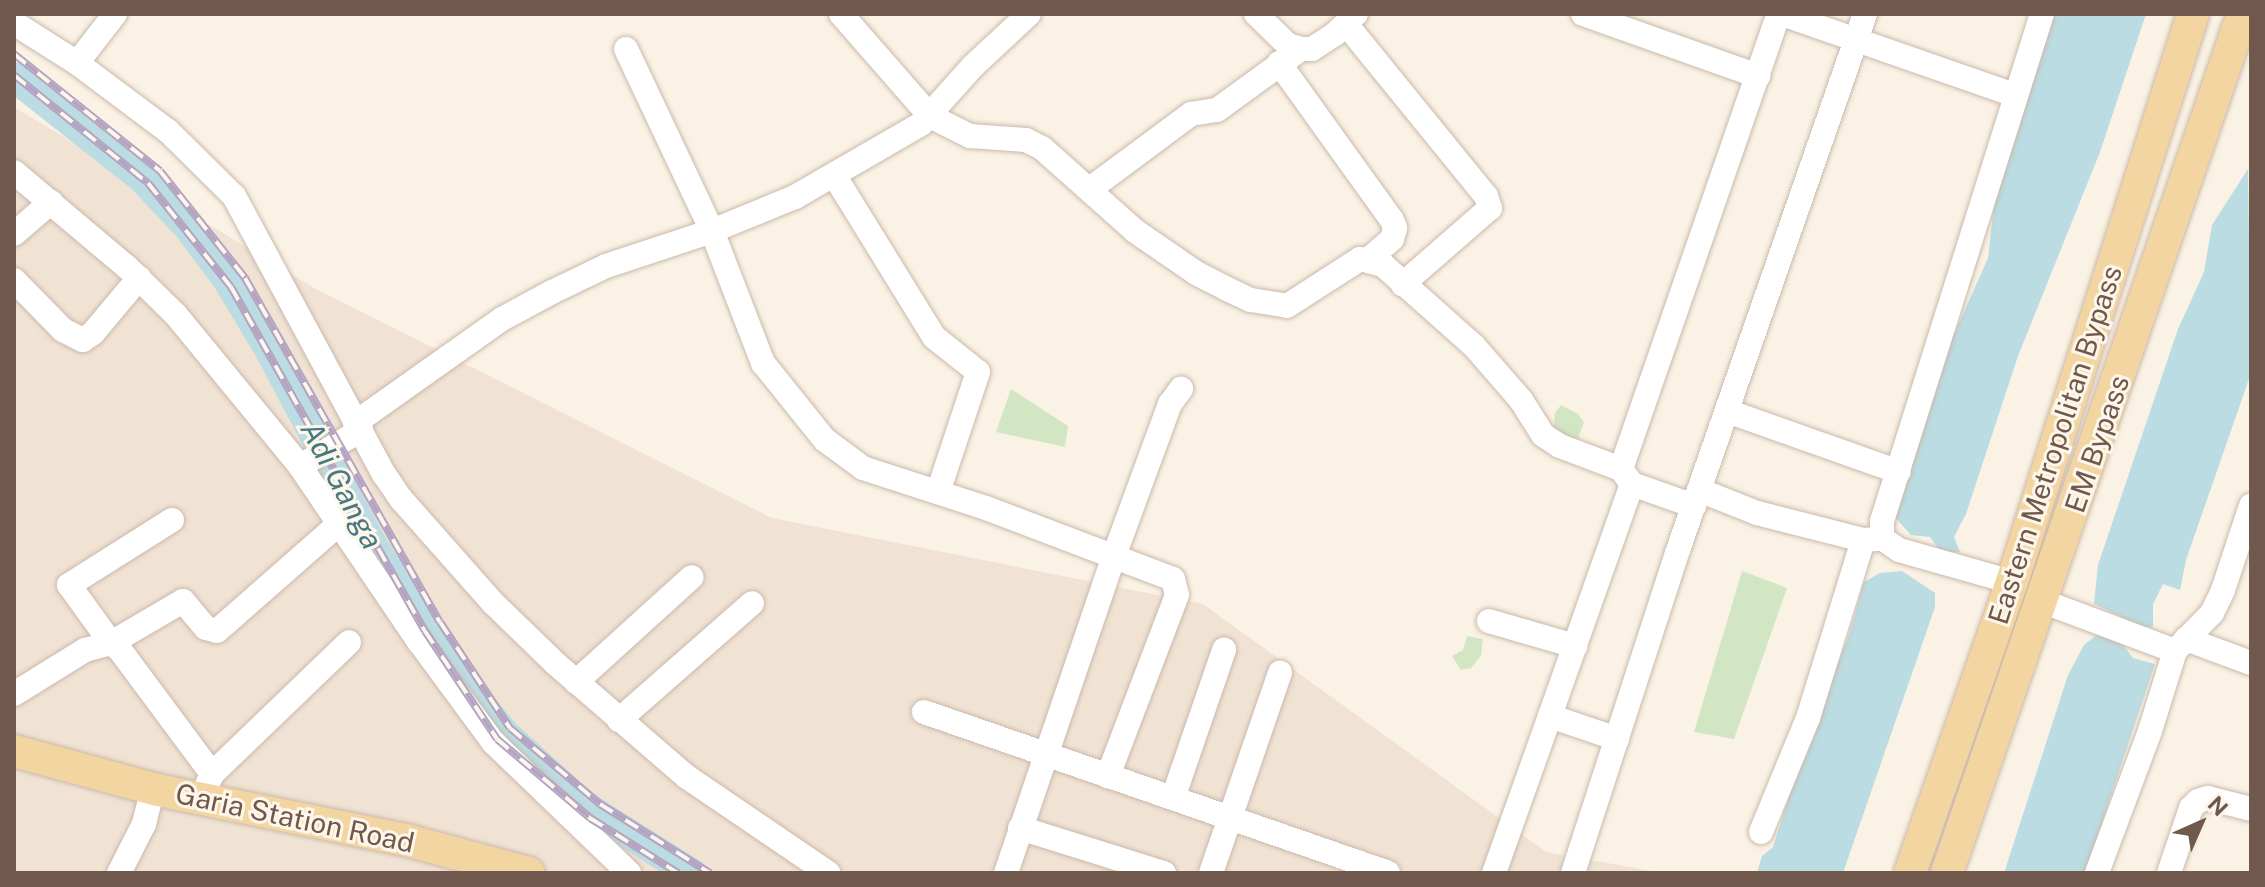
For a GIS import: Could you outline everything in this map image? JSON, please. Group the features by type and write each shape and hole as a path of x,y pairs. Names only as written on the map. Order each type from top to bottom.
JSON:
{"main road":[{"name":"Eastern Metropolitan Bypass","path":"1910,873 2012,582 2193,14"},
{"name":"EM Bypass","path":"1947,873 2243,14"},
{"name":"Garia Station Road","path":"14,751 153,789 207,786 410,841 483,868 529,873"}],"street":[{"path":"77,63 115,14"},
{"path":"841,14 930,116 970,136 1026,140 1042,148 1135,231 1185,266 1251,300 1287,306 1299,301 1341,268 1360,259 1369,259 1403,284 1474,346 1521,400 1543,435 1560,446 1627,477 1697,498 1872,539 1899,550 2012,582"},
{"path":"300,466 358,427 502,319 606,266 712,231 795,197 930,116 973,66 1029,14"},
{"path":"1256,14 1288,45 1301,49 1312,49 1351,19 1486,196 1490,208 1403,284"},
{"path":"1583,14 1758,76"},
{"path":"1494,873 1575,646 1627,477 1780,14 2015,95"},
{"path":"1573,873 1697,498 1865,14"},
{"path":"1761,832 1808,718 1899,472 2042,14"},
{"path":"14,23 77,63 168,131 234,196 358,427 401,499 493,603 576,682 687,777 828,873"},
{"path":"626,49 712,231 763,363 795,407 844,457 863,468 1165,574 1177,586 1108,776"},
{"path":"1090,189 1191,114 1217,110 1301,49"},
{"path":"1279,63 1392,220 1395,228 1392,239 1369,259"},
{"path":"14,172 139,278 176,315 300,466 493,742 629,873"},
{"path":"834,175 934,337 978,372 938,492"},
{"path":"14,234 51,202"},
{"path":"14,280 63,330 83,340 93,333 139,278"},
{"path":"1006,873 1044,754 1114,556 1170,404 1181,389"},
{"path":"1727,411 1899,472"},
{"path":"2097,873 2181,645 2212,613 2223,590 2251,506"},
{"path":"172,520 69,585 181,736 207,786 349,642"},
{"path":"14,694 85,650 111,643 183,601 206,628 217,631 339,524"},
{"path":"576,682 692,577"},
{"path":"2042,601 2181,645 2251,663"},
{"path":"619,720 752,603"},
{"path":"1489,621 1575,646"},
{"path":"1173,798 1224,650"},
{"path":"1211,873 1280,673"},
{"path":"924,712 1388,873"},
{"path":"1550,716 1617,739"},
{"name":"Garia Station Road","path":"119,873 144,824 153,789"},
{"path":"2169,873 2191,808 2198,801 2208,798 2251,809"},
{"path":"1020,828 1164,873"}],"shaded area":[{"path":"14,107 314,288 772,518 1203,604 1546,852 1663,873 14,873"}],"green space":[{"path":"1011,389 1068,426 1065,447 996,432"},
{"path":"1561,405 1578,414 1584,422 1575,446 1553,438 1555,413"},
{"path":"1742,571 1787,588 1734,739 1694,732"},
{"path":"1467,636 1483,639 1481,656 1471,668 1461,670 1452,656 1463,650"}],"water":[{"path":"2049,14 2146,14 2100,152 2018,356 1966,514 1954,537 1960,552 1941,552 1930,537 1911,535 1892,514 1951,341 1988,258 1994,203"},
{"path":"2248,169 2251,373 2186,560 2180,590 2163,584 2153,604 2153,627 2143,627 2094,604 2098,565 2178,329 2204,272 2212,225"},
{"path":"1902,571 1935,593 1935,607 1843,873 1757,873 1762,856 1773,847 1796,775 1850,632 1864,582 1880,573"},
{"path":"2098,634 2120,641 2133,658 2155,664 2085,873 2004,873 2068,675 2084,645"}],"waterway":[{"name":"Adi Ganga","path":"14,77 142,178 189,228 227,279 268,347 372,544 451,669 504,733 583,805 691,873"}],"railway":[{"path":"14,54 160,171 245,278 440,622 510,728 600,804 710,873"},
{"path":"14,75 148,183 231,287 425,631 497,739 590,818 678,873"}]}
